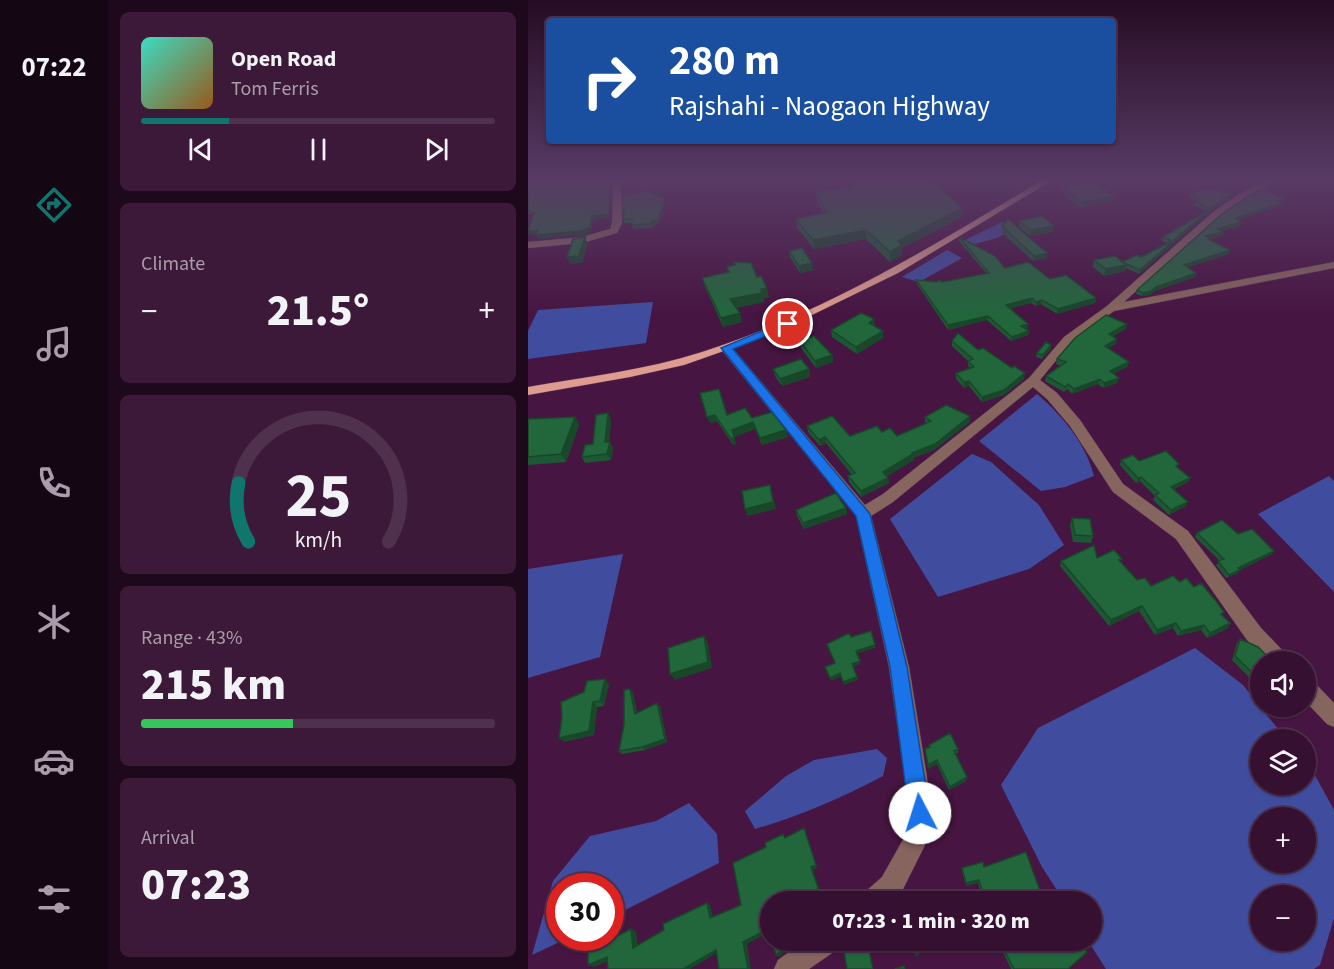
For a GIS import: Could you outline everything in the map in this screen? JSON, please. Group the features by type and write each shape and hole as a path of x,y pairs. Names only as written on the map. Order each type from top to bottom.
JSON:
{"main road":[{"path":"528,390 623,375 726,348 802,317 876,280 974,223"}],"street":[{"path":"528,245 573,242 601,236 614,231 617,223"},
{"path":"863,514 888,498 1033,381 1068,339 1111,308 1206,223"},
{"path":"1111,308 1334,265"},
{"path":"726,348 863,514 898,667 916,777 921,831 891,886 885,891"},
{"path":"1033,381 1052,396 1075,423 1096,458 1119,488 1182,535 1254,634 1270,651"},
{"path":"1316,698 1334,717"},
{"path":"788,969 813,951"}],"water":[{"path":"999,223 1004,223 1012,230 997,238 971,245 963,241"},
{"path":"947,250 962,258 919,282 902,277"},
{"path":"653,302 646,343 528,359 528,331 538,310"},
{"path":"1037,394 1072,431 1085,453 1094,476 1065,487 1041,491 979,441"},
{"path":"972,454 991,462 1039,505 1064,545 1029,569 938,597 890,519"},
{"path":"1329,476 1334,481 1334,592 1258,514"},
{"path":"623,554 600,657 528,678 528,569"},
{"path":"1195,648 1243,685 1250,694 1250,717 1268,717 1278,729 1250,729 1250,795 1316,795 1316,777 1334,810 1334,918 1320,965 1314,969 1106,969 1094,951 1102,951 1102,891 1058,891 1042,867 1001,785 1038,728"},
{"path":"877,749 887,758 883,776 820,806 755,829 745,811 786,776 814,760"},
{"path":"689,803 717,834 719,863 624,910 624,873 560,873 590,836 656,821"},
{"path":"546,906 546,948 532,955"}],"building":[{"path":"531,223 591,223 590,228 580,231 536,235 538,230 528,231"},
{"path":"631,223 651,223 651,224 631,225"},
{"path":"799,223 932,223 898,241 902,245 890,252 866,230 813,240"},
{"path":"1004,223 1013,223 1047,253 1034,256 1002,226"},
{"path":"1022,223 1051,223 1054,226 1031,230"},
{"path":"1186,223 1194,223 1140,270 1122,262 1137,255 1141,257 1172,241 1163,237"},
{"path":"1212,223 1237,223 1218,229 1223,232 1206,236 1230,250 1184,265 1196,273 1156,287 1151,291 1143,293 1137,290"},
{"path":"585,237 579,256 567,257 573,239"},
{"path":"959,237 995,256 1005,268 1028,262 1050,279 1066,275 1096,298 1058,309 1042,300 1036,302 1032,298 1006,305 1028,324 1021,326 1029,331 1012,337 988,316 948,325 916,280 942,282 989,273"},
{"path":"802,248 812,263 799,266 789,251"},
{"path":"1115,256 1126,265 1106,269 1094,260"},
{"path":"733,262 751,263 757,277 761,276 767,288 761,289 762,293 730,299 740,313 721,318 702,278 729,272 727,267 735,265"},
{"path":"861,313 874,319 869,323 883,331 856,347 831,330"},
{"path":"1106,315 1127,324 1109,334 1117,339 1105,346 1129,362 1110,371 1119,378 1104,383 1100,379 1074,389 1068,384 1065,387 1046,376 1066,362 1057,359 1075,338"},
{"path":"958,333 978,350 983,348 1012,368 1014,366 1025,373 1004,390 982,397 969,381 964,382 956,373 974,367 968,361 973,359 952,341"},
{"path":"814,336 832,355 815,361 800,341"},
{"path":"1046,342 1051,345 1043,355 1037,353"},
{"path":"801,359 809,369 780,379 773,369"},
{"path":"719,389 727,415 745,408 752,418 772,412 786,430 760,438 753,422 732,430 734,437 731,439 715,415 707,417 700,393"},
{"path":"946,405 970,416 935,444 912,453 883,472 888,478 861,491 848,476 855,473 825,437 819,440 807,426 832,416 850,436 877,426 882,432 890,428 897,436 931,421 925,417"},
{"path":"608,413 605,442 610,442 607,454 582,457 585,445 593,444 596,415"},
{"path":"575,417 561,454 528,457 528,419"},
{"path":"1166,451 1179,464 1176,466 1190,478 1171,487 1188,502 1171,510 1155,495 1159,493 1141,477 1138,478 1121,460 1133,455 1139,461"},
{"path":"770,485 773,502 745,509 742,491"},
{"path":"836,493 846,508 803,523 796,510"},
{"path":"1072,518 1090,519 1093,536 1075,535"},
{"path":"1222,520 1238,534 1252,529 1274,551 1238,568 1240,570 1229,575 1218,561 1224,559 1197,533"},
{"path":"1094,545 1097,558 1114,550 1122,559 1119,560 1137,580 1145,578 1151,586 1173,576 1180,582 1186,578 1194,587 1201,583 1224,612 1221,614 1230,623 1210,633 1204,625 1181,631 1176,623 1157,630 1142,606 1111,620 1061,561"},
{"path":"871,631 875,645 856,651 860,661 852,664 857,677 843,682 840,673 830,678 825,667 835,663 827,644 849,633 851,637"},
{"path":"704,636 708,662 670,674 668,648"},
{"path":"1240,639 1262,651 1250,651 1250,670 1235,656"},
{"path":"605,679 600,701 593,702 589,731 559,738 562,717 561,702 584,692 587,681"},
{"path":"630,689 635,714 657,703 665,739 642,747 619,751 624,724 624,690"},
{"path":"950,733 958,749 954,751 967,777 950,787 937,760 928,765 925,749"},
{"path":"804,828 816,865 811,867 819,891 760,891 760,933 743,942 748,969 719,969 716,950 683,969 608,969 607,957 588,965 588,951 624,951 624,932 631,929 633,948 664,930 663,924 707,903 710,918 741,905 733,863 766,847 765,843 783,834 785,838"},
{"path":"1026,852 1040,891 982,891 979,880 966,883 962,868 983,862 984,867"},
{"path":"844,951 869,951 873,969 847,969"},
{"path":"1005,951 1087,952 1068,969 1014,969"}],"route":[{"path":"788,324 726,348 863,514 898,667 920,813"}]}
